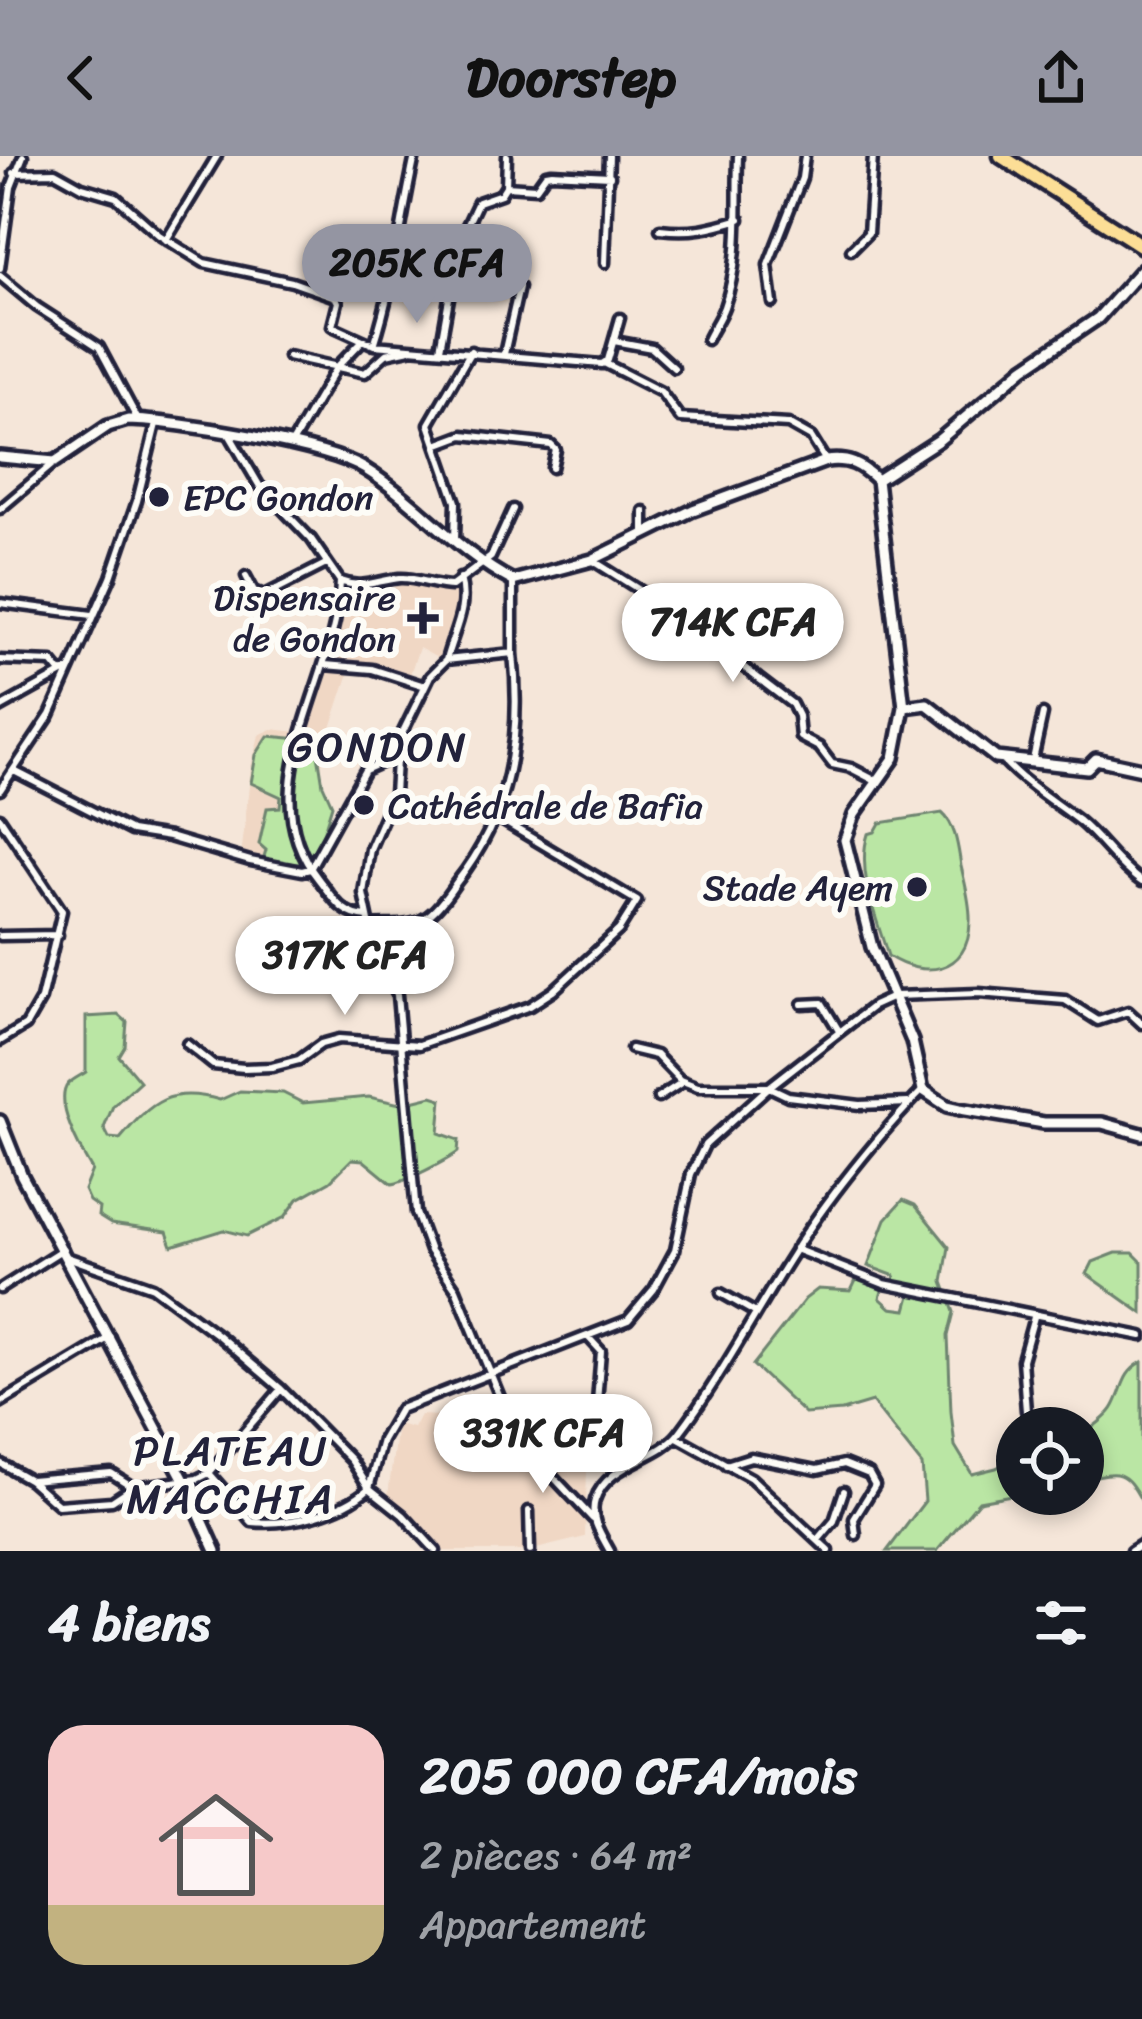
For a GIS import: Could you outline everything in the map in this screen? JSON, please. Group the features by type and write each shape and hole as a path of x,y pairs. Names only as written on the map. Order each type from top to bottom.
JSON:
{"highway":[{"path":"1000,156 1142,246"}],"street":[{"path":"22,156 14,172 0,272 37,308 89,338 108,362 138,420"},
{"path":"166,240 217,156"},
{"path":"374,345 395,272 415,156"},
{"path":"440,349 459,242 478,202 501,194 506,187 507,156"},
{"path":"605,263 609,156"},
{"path":"706,340 725,304 740,218 738,156"},
{"path":"773,303 768,266 802,178 805,156"},
{"path":"850,250 868,233 873,156"},
{"path":"14,172 56,172 82,187 116,197 166,240 204,263 292,282 334,297 338,302 332,326 374,345 606,364 662,392 680,418 796,426 811,437 826,460"},
{"path":"506,187 536,188 552,172 610,176"},
{"path":"660,229 693,233 740,218"},
{"path":"877,480 939,440 1024,368 1098,318 1142,268"},
{"path":"504,354 519,287"},
{"path":"606,364 620,318"},
{"path":"291,445 336,368 363,340"},
{"path":"614,341 652,348 674,368"},
{"path":"288,356 364,373 386,354 413,348"},
{"path":"454,542 457,502 430,419 471,351"},
{"path":"0,509 108,426 138,420 291,445 366,469 483,566 513,581 592,560 694,510 826,460 852,461 877,480 904,707 894,758 854,815 845,840 872,947 912,1041 923,1090 960,1109 1044,1123 1102,1123 1142,1135"},
{"path":"0,790 50,715 119,556 156,424"},
{"path":"229,434 259,485 311,539 340,581 353,586 402,578 446,587 483,566 496,551 513,509"},
{"path":"438,445 463,435 544,443 556,451 552,468"},
{"path":"0,457 56,462"},
{"path":"644,511 644,535"},
{"path":"592,560 657,601 792,704 800,737 819,747 829,762 876,781"},
{"path":"246,576 254,591 265,595 326,565"},
{"path":"460,578 463,607 446,660 424,686 394,757 394,794 363,873 369,922 397,995 416,1213 430,1251 456,1289 512,1431 541,1447 567,1443 595,1428 601,1351 589,1338"},
{"path":"340,581 326,665 291,770 293,827 310,869 340,908 369,922 410,924 428,917 468,869 498,818 511,759 516,701 513,581"},
{"path":"0,603 92,615"},
{"path":"446,660 513,652"},
{"path":"0,660 52,662 61,673"},
{"path":"326,665 372,668 424,686"},
{"path":"0,709 71,668"},
{"path":"904,707 927,704 1079,821 1117,863 1142,882"},
{"path":"1033,760 1043,714"},
{"path":"14,771 131,831 302,871 310,869 365,770 394,757"},
{"path":"1003,760 1080,769 1096,759 1142,769"},
{"path":"0,818 61,906 41,999 26,1025 0,1041"},
{"path":"187,1044 213,1065 272,1067 299,1060 321,1044 339,1039 419,1045 530,1006 553,991 619,930 637,901 498,818"},
{"path":"0,936 58,935"},
{"path":"209,1473 246,1518 271,1524 346,1504 369,1488 382,1440 400,1409 628,1320 655,1289 681,1233 696,1159 717,1132 839,1031 895,996 966,992 1051,998 1072,1002 1098,1021 1128,1011 1142,1024"},
{"path":"802,1004 822,1003 839,1031"},
{"path":"631,1049 656,1055 685,1082 698,1087 769,1087 788,1096 860,1105 911,1102"},
{"path":"658,1098 685,1082"},
{"path":"595,1521 596,1498 612,1476 676,1437 795,1249 923,1090"},
{"path":"0,1121 22,1176 184,1480 216,1551"},
{"path":"795,1249 884,1284 1142,1336"},
{"path":"0,1289 65,1253"},
{"path":"65,1253 153,1287 219,1336 281,1390 351,1460 369,1488 403,1515 436,1551"},
{"path":"721,1293 756,1313"},
{"path":"1026,1407 1022,1360 1034,1317"},
{"path":"0,1403 110,1337"},
{"path":"0,1462 65,1507 112,1501 134,1487 209,1473 281,1390"},
{"path":"676,1437 766,1490 829,1551"},
{"path":"541,1447 545,1468 595,1521 610,1551"},
{"path":"726,1465 751,1456 817,1470 844,1464 865,1471 873,1479 874,1490 854,1519 856,1535"},
{"path":"30,1480 111,1473 134,1487"},
{"path":"818,1540 834,1521 844,1490"},
{"path":"529,1510 530,1551"},
{"path":"1131,1551 1142,1544"}],"shaded area":[{"path":"344,576 382,579 384,611 403,579 464,591 441,660 419,648 409,677 352,664 327,740 300,869 241,857 259,735 272,729 296,732"},
{"path":"420,1415 503,1419 506,1437 533,1439 538,1449 575,1454 587,1471 585,1537 528,1551 440,1551 430,1535 388,1496 397,1424 413,1428"}],"green space":[{"path":"268,736 301,739 310,749 317,748 323,785 332,805 313,866 263,860 266,850 259,844 267,808 280,807 281,797 251,783 256,755"},
{"name":"Stade Ayem","path":"942,813 957,844 970,908 968,939 953,962 915,968 888,956 869,895 865,849 868,834 880,823"},
{"path":"119,1015 127,1022 119,1056 140,1081 113,1106 104,1128 109,1138 120,1139 153,1106 175,1096 220,1100 240,1091 283,1093 303,1103 369,1097 400,1104 432,1096 442,1099 439,1133 459,1140 458,1152 392,1184 363,1160 352,1159 330,1181 298,1199 285,1217 247,1236 224,1230 172,1246 167,1232 111,1224 98,1216 99,1208 84,1190 92,1170 71,1127 64,1092 86,1072 86,1017"},
{"path":"903,1200 915,1205 949,1247 943,1282 954,1312 948,1336 955,1446 972,1474 996,1468 996,1498 979,1501 937,1551 887,1551 925,1501 922,1465 872,1402 805,1414 753,1365 805,1299 818,1289 851,1291 859,1274 884,1284 880,1298 891,1308 906,1310 911,1292 893,1284 895,1276 868,1266 886,1219"},
{"path":"1116,1253 1133,1253 1142,1262 1142,1313 1087,1274 1093,1262"},
{"path":"1142,1362 1142,1502 1125,1478 1104,1474 1104,1418"}],"place":[{"name":"EPC Gondon","path":"159,497"},
{"name":"Dispensaire de Gondon","path":"423,618"},
{"name":"Cathédrale de Bafia","path":"364,805"},
{"name":"Stade Ayem","path":"917,887"}],"district":[{"name":"GONDON","path":"378,746"},
{"name":"PLATEAU MACCHIA","path":"231,1474"}]}
